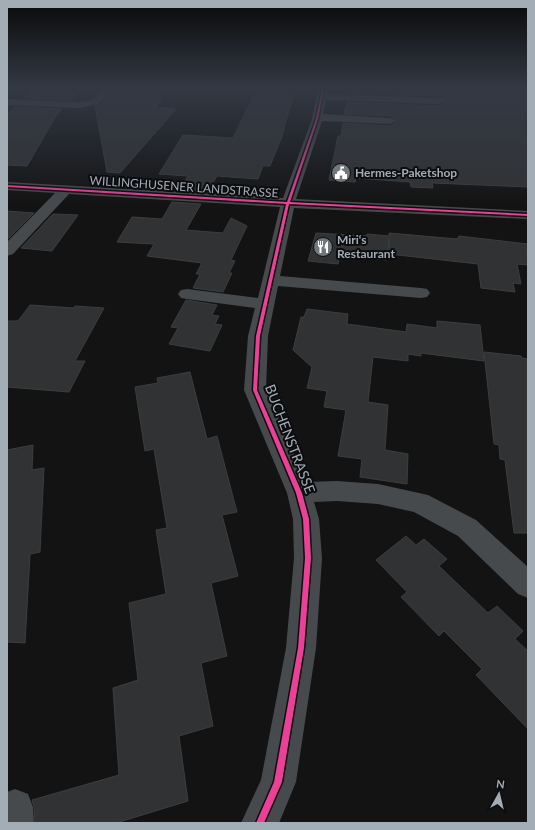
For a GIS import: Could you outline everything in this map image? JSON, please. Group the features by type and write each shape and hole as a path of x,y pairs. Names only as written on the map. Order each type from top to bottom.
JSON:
{"street":[{"name":"BUCHENSTRASSE","path":"260,823 278,782 301,648 308,558 306,519 299,493 255,390 258,336 288,204 313,128"},
{"name":"WILLINGHUSENER LANDSTRASSE","path":"7,186 288,204 528,215"},
{"path":"7,251 66,189"},
{"path":"187,294 268,292 421,293"},
{"path":"299,493 337,491 371,493 419,502 467,528 528,585"}],"building":[{"path":"7,128 49,128 27,166 7,165"},
{"path":"99,128 160,128 120,173 107,172"},
{"path":"238,128 284,128 270,166 263,166 258,179 217,176 207,192 179,190 188,176 159,174 183,135 233,138"},
{"path":"342,128 528,128 528,187 432,183 433,188 411,187 410,182 356,178 355,182 329,180 338,136 341,136"},
{"path":"172,202 201,204 186,230 223,233 231,218 247,226 231,260 235,261 229,273 232,273 223,292 193,288 200,274 196,274 202,263 147,256 154,244 117,242 132,217 162,219"},
{"path":"7,211 34,213 7,240"},
{"path":"53,214 78,215 52,251 21,248"},
{"path":"316,233 389,236 389,233 457,239 459,236 528,244 528,265 517,264 521,284 513,283 515,292 481,288 478,264 389,254 389,239 387,260 341,255 344,239 338,264 308,261"},
{"path":"186,300 217,305 212,315 219,316 215,324 222,325 210,351 169,344 178,328 171,327"},
{"path":"30,305 74,308 75,306 104,308 75,361 85,361 69,392 7,387 7,321 18,321"},
{"path":"307,309 348,314 347,324 406,332 407,324 437,328 437,321 480,325 484,361 421,353 421,356 408,354 408,361 373,357 368,402 388,405 385,450 408,454 407,484 360,477 362,459 338,456 346,410 324,407 327,391 307,388 312,367 293,350 301,317 304,317"},
{"path":"484,352 521,356 522,358 528,359 528,533 514,533 505,460 500,459 499,445 494,444"},
{"path":"190,372 207,439 217,436 237,512 222,515 238,576 211,583 227,656 201,663 213,726 179,736 188,801 116,823 35,823 32,800 119,775 113,688 138,680 129,603 166,594 156,530 167,528 154,449 145,451 135,387 158,383 157,378"},
{"path":"33,445 32,470 44,468 40,552 30,554 25,643 7,642 7,450"},
{"path":"406,536 416,545 424,539 447,559 439,566 488,613 497,606 523,631 515,639 528,651 528,729 476,675 482,669 444,631 439,636 401,597 407,592 376,560"}],"cycle path":[{"path":"260,823 278,782 301,648 308,558 306,519 299,493 255,390 258,336 288,203 314,128"},
{"path":"7,186 288,203 528,215"}],"place":[{"name":"Hermes-Paketshop","path":"341,173"},
{"name":"Miri‘s Restaurant","path":"323,247"}]}
